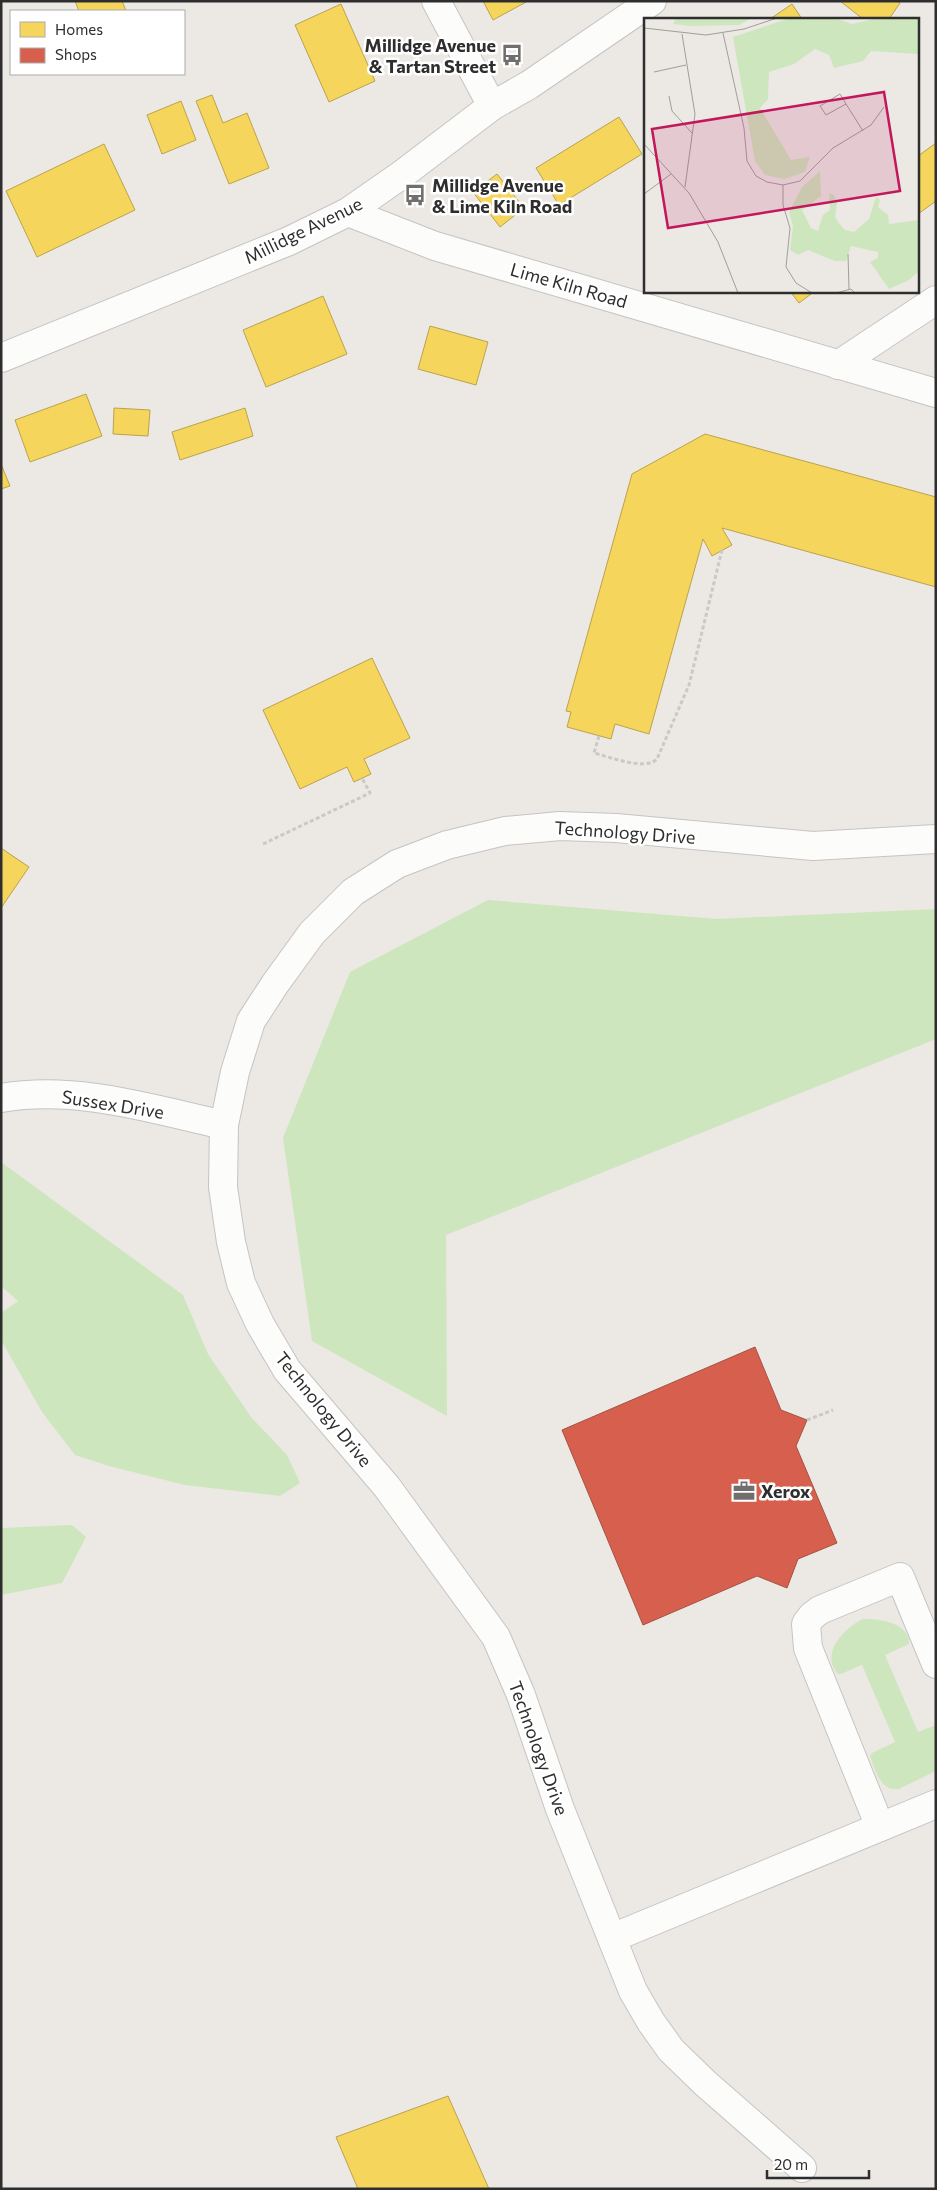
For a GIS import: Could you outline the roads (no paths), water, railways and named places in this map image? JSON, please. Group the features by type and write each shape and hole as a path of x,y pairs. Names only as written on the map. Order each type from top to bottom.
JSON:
{"street":[{"path":"436,1 492,106"},
{"name":"Millidge Avenue","path":"1,358 289,241 348,212 404,173 492,106 529,85 652,1"},
{"name":"Lime Kiln Road","path":"348,212 435,246 936,393"},
{"path":"838,365 936,300"},
{"name":"Technology Drive","path":"802,2168 705,2083 671,2050 651,2022 633,1991 560,1809 521,1695 496,1637 387,1487 287,1370 260,1324 241,1283 231,1242 223,1187 224,1125 235,1072 252,1021 275,984 312,933 353,892 397,864 447,845 505,831 560,826 616,828 813,846 936,838"},
{"name":"Sussex Drive","path":"1,1098 44,1094 75,1096 123,1103 224,1125"},
{"path":"880,1827 808,1648 806,1624 820,1610 900,1577 936,1664"},
{"path":"612,1938 936,1804"}],"place":[{"name":"Millidge Avenue & Tartan Street","path":"512,55"},
{"name":"Millidge Avenue & Lime Kiln Road","path":"415,195"},
{"name":"Xerox","path":"744,1491"}]}
